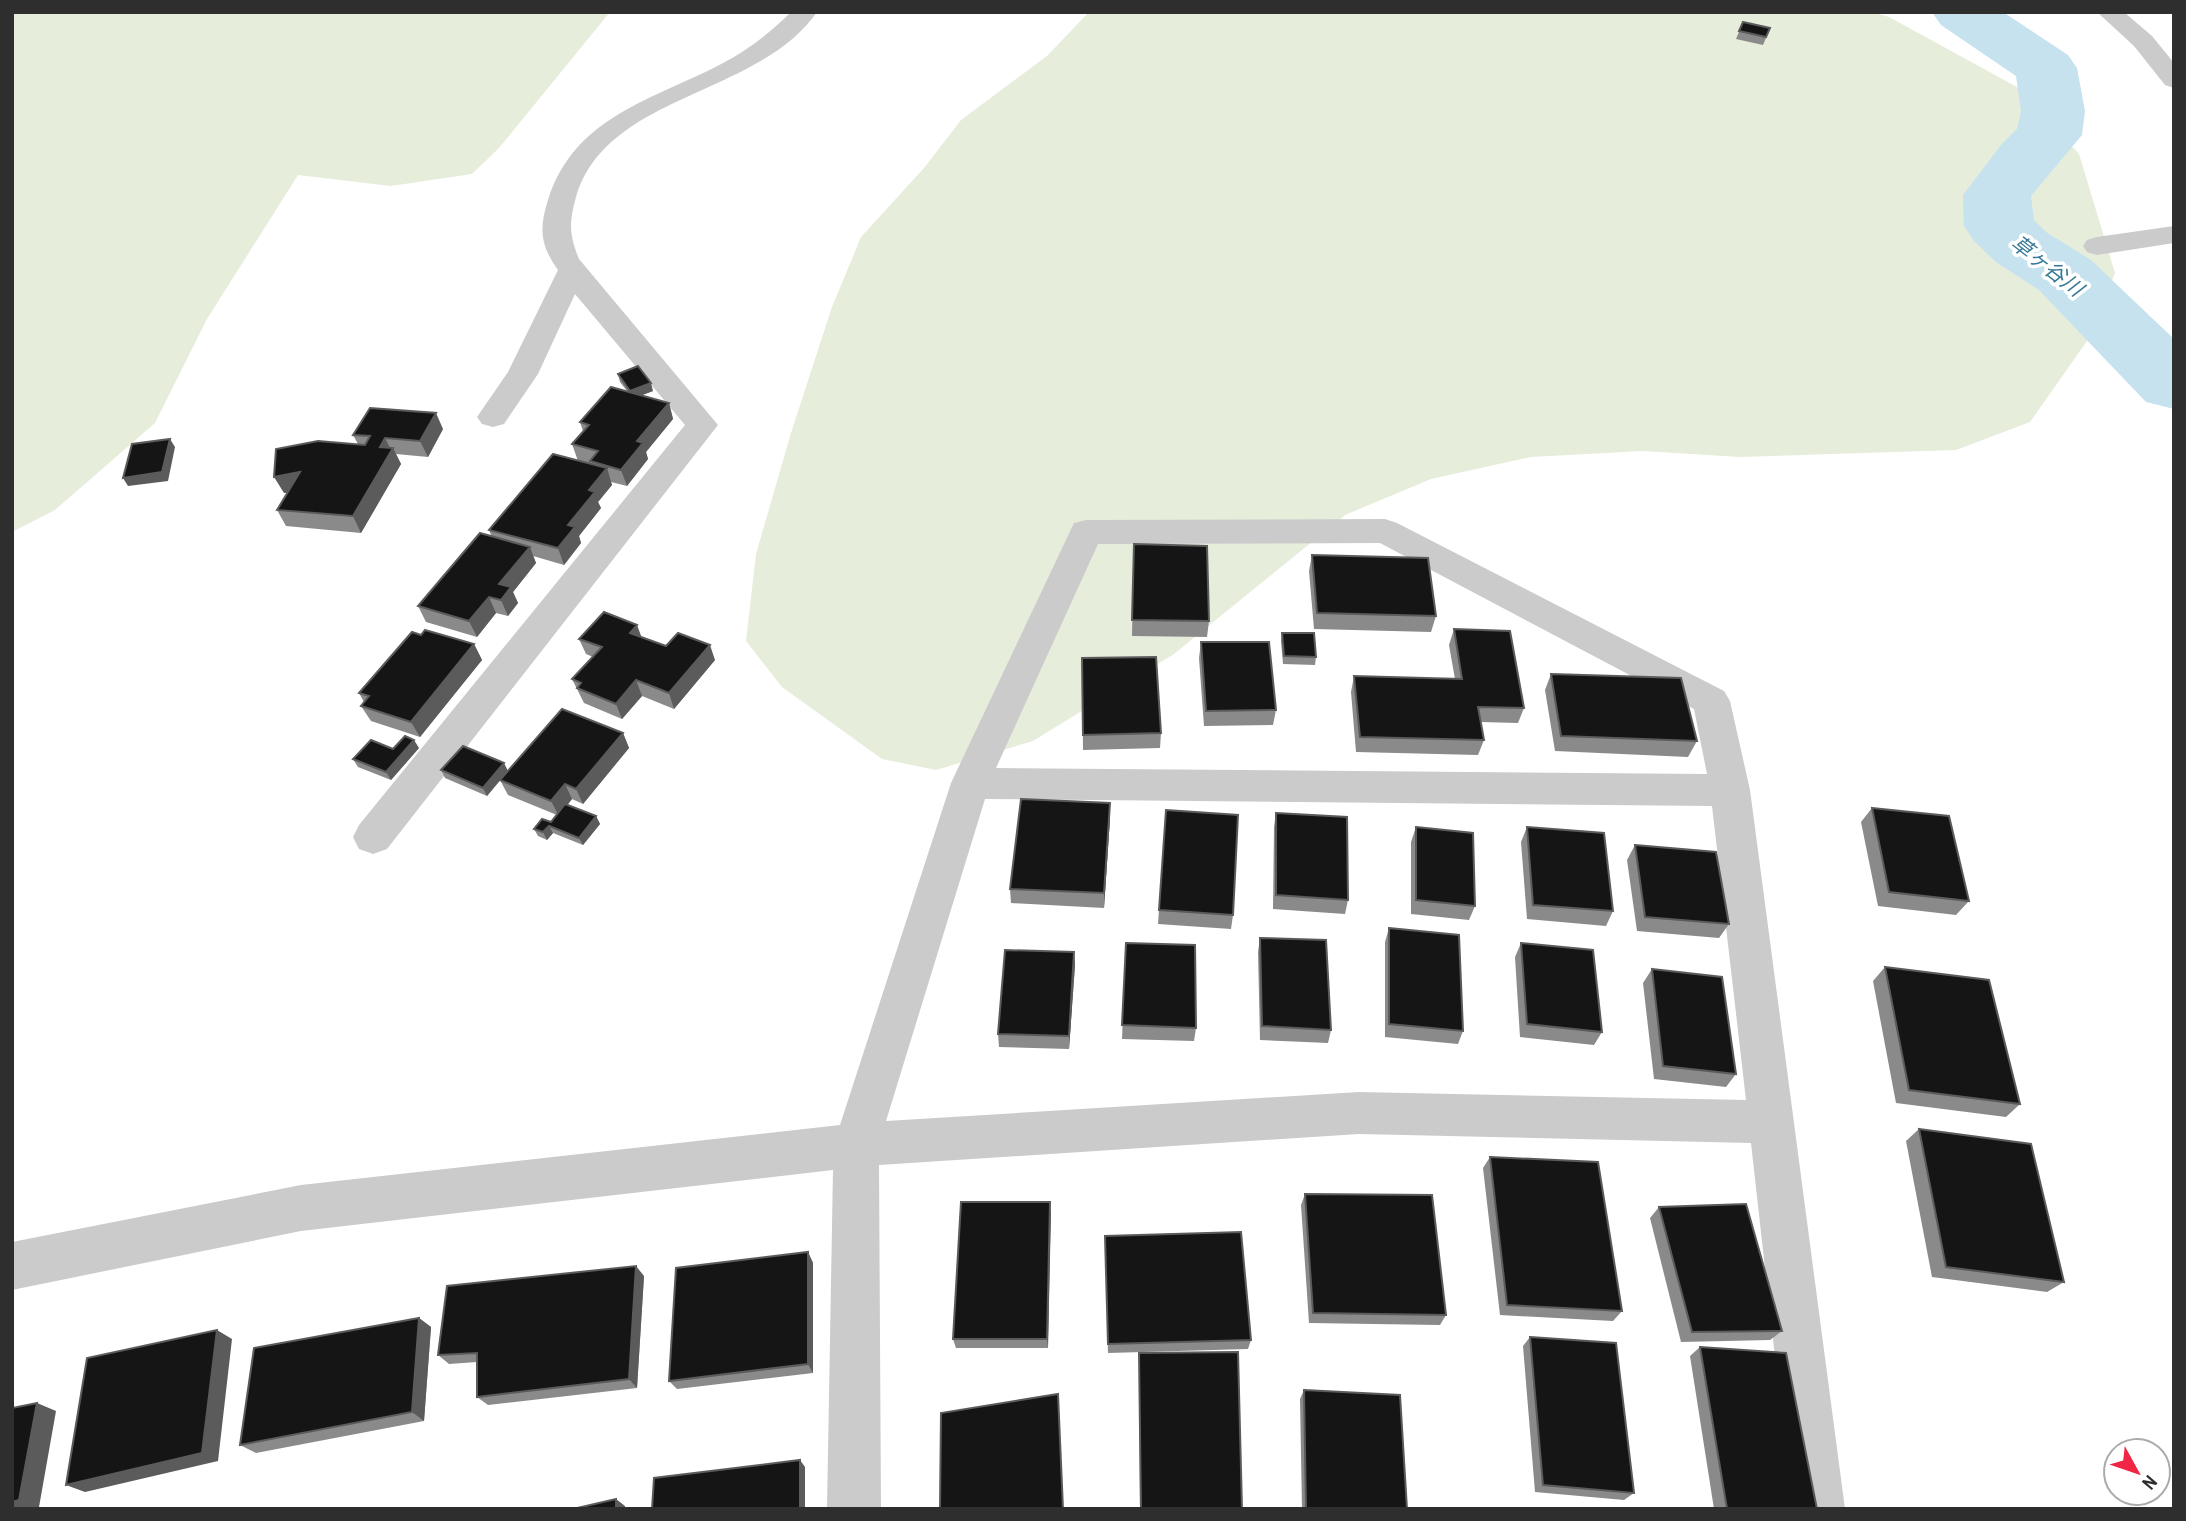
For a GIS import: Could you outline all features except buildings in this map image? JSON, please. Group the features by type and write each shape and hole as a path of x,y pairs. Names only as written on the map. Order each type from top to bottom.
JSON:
{"street":[{"path":"373,837 702,425 572,270 555,236 567,183 583,157 602,137 639,111 730,69 771,46 805,12"},
{"path":"2109,12 2143,41 2174,80"},
{"path":"2096,246 2174,234"},
{"path":"493,417 523,374 572,270"},
{"path":"854,1509 856,1145 970,783 1086,532 1385,531 1711,701 1730,790 1819,1509"},
{"path":"970,783 1730,790"},
{"path":"12,1266 301,1208 856,1145 1359,1113 1770,1122"}],"green space":[{"path":"12,12 610,12 499,148 472,174 391,186 298,175 207,319 155,423 55,510 12,532"},
{"path":"1089,12 1872,12 1889,17 2017,87 2079,154 2115,273 2087,341 2030,422 1956,450 1740,457 1642,451 1531,457 1431,479 1345,515 1174,654 1033,741 936,770 882,759 782,687 746,641 756,554 791,433 832,307 861,237 924,168 961,120 1047,56"}],"waterway":[{"name":"草ヶ谷川","path":"1962,12 2046,68 2053,111 2049,135 2025,159 1997,195 1999,226 2021,247 2065,275 2174,384"}]}
